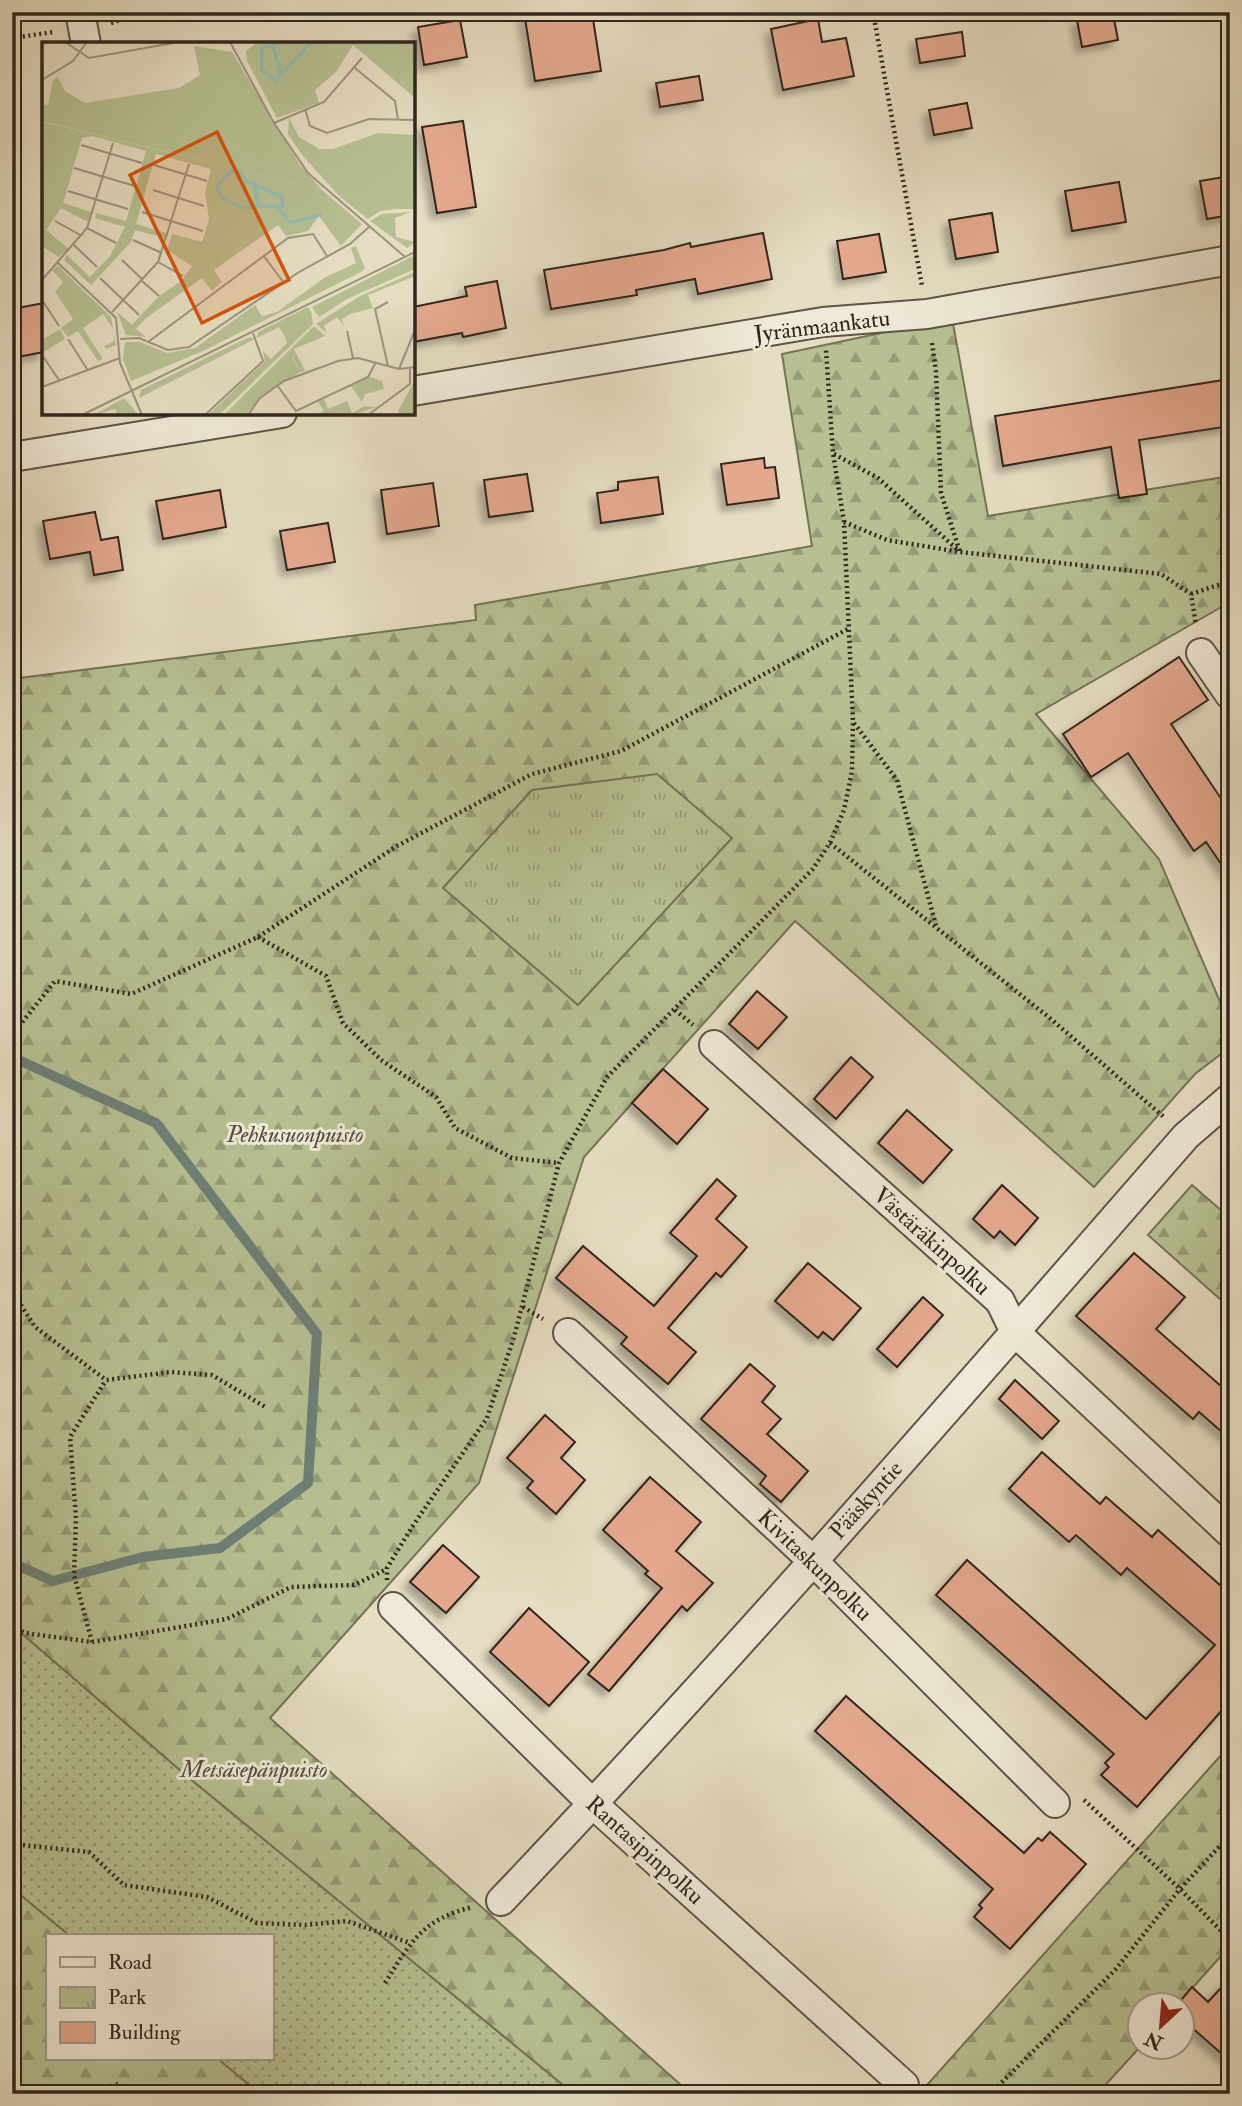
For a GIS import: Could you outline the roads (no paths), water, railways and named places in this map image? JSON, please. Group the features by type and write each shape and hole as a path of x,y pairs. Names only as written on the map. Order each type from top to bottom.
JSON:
{"street":[{"path":"80,12 86,42"},
{"name":"Jyränmaankatu","path":"415,391 823,322 927,314 1230,260"},
{"path":"12,457 153,424 259,415"},
{"path":"1201,653 1230,695"},
{"name":"Västäräkinpolku","path":"714,1045 1000,1301 1015,1332 1230,1533"},
{"name":"Pääskyntie","path":"501,1900 593,1804 812,1560 1186,1136 1230,1098"},
{"name":"Kivitaskunpolku","path":"568,1333 812,1560 1055,1803"},
{"name":"Rantasipinpolku","path":"393,1607 593,1804 904,2085"}],"waterway":[{"path":"12,1057 156,1123 317,1334 308,1483 220,1548 143,1557 53,1581 12,1563"}],"park label":[{"name":"Pehkusuonpuisto","path":"295,1134"},
{"name":"Metsäsepänpuisto","path":"254,1769"}]}
